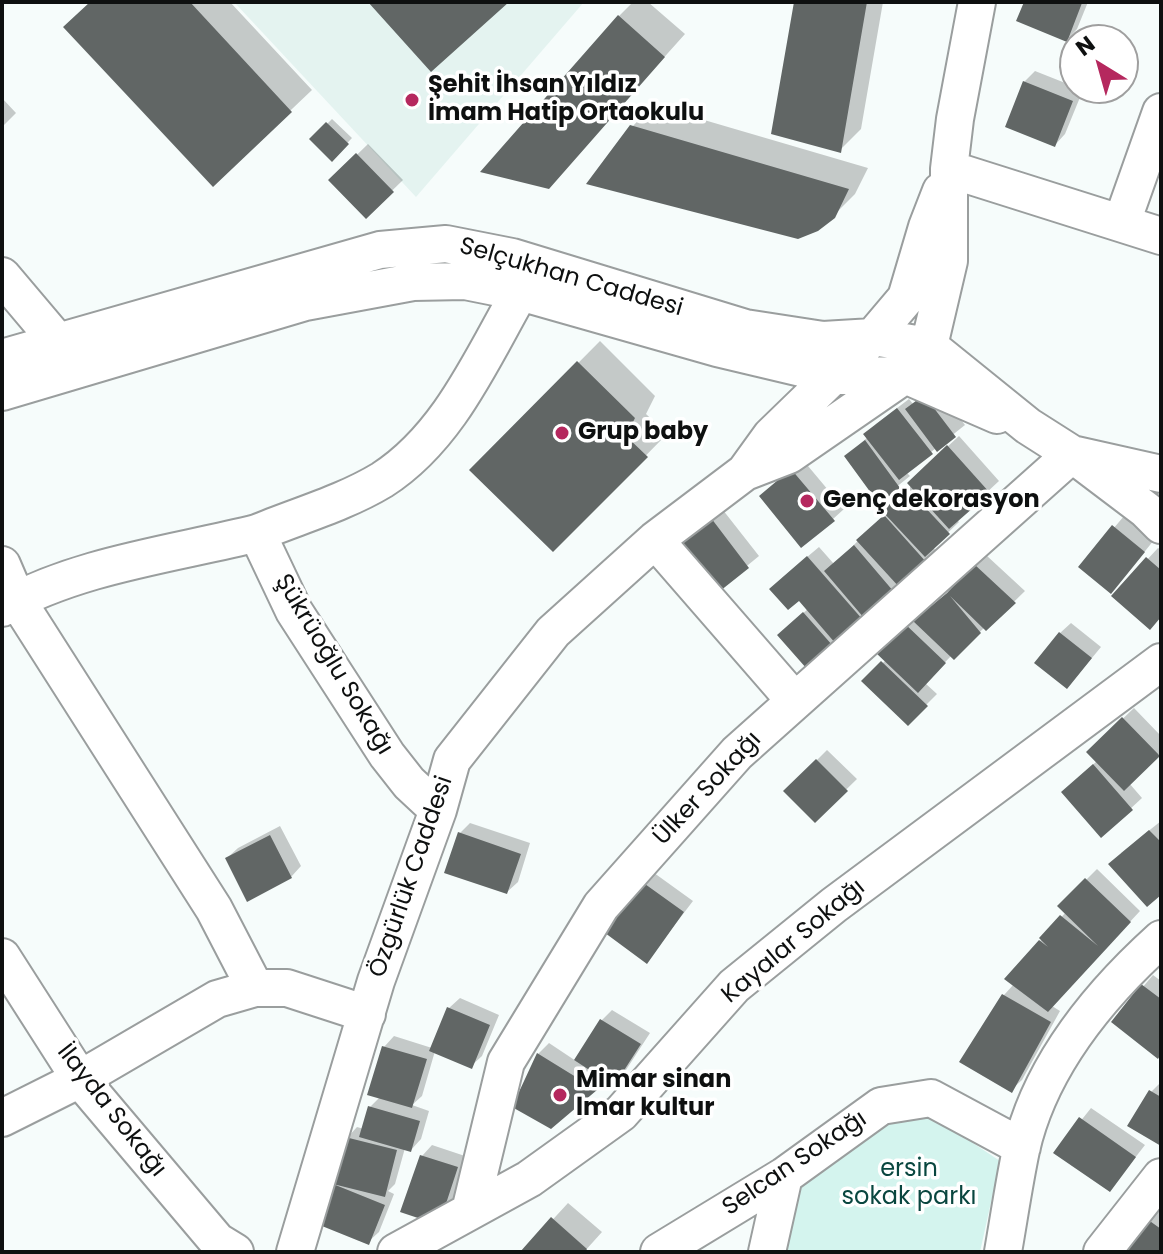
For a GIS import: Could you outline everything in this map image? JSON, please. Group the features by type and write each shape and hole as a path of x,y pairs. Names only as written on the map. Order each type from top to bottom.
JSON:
{"street":[{"name":"Özgürlük Caddesi","path":"295,1252 376,981 438,810 452,760 553,632 655,540 745,472 789,455 905,375 929,346 949,261 949,169 977,2"},
{"path":"1122,222 1161,112"},
{"name":"Özgürlük Caddesi","path":"745,472 771,436 835,376 906,298 927,227 949,169"},
{"path":"949,169 1161,236"},
{"name":"Selçukhan Caddesi","path":"2,358 380,250 446,244 512,257 745,328 823,340 873,337 929,346 1028,426 1072,454 1161,525"},
{"path":"2,276 57,341"},
{"name":"Selçukhan Caddesi","path":"2,392 321,299 413,282 465,281 520,292 717,348 835,376 905,375 1028,426"},
{"path":"9,604 56,584 119,565 257,533 361,491 390,474 416,453 449,413 520,292"},
{"path":"1072,454 1161,474"},
{"name":"Ülker Sokağı","path":"470,1211 506,1062 601,906 737,753 1072,454"},
{"name":"Şükrüoğlu Sokağı","path":"257,533 294,611 387,755 409,783 438,810"},
{"path":"655,540 795,701"},
{"path":"2,565 9,604 214,909 255,988"},
{"name":"Kayalar Sokağı","path":"396,1252 529,1179 621,1113 734,986 834,905 1161,662"},
{"path":"1003,1252 1022,1147 1041,1094 1069,1043 1101,998 1161,939"},
{"name":"İlayda Sokağı","path":"2,957 80,1079 217,1241 235,1252"},
{"path":"2,1118 80,1079 217,999 255,988 287,988 367,1014"},
{"name":"Selcan Sokağı","path":"659,1252 784,1176 881,1106 931,1098 1022,1147"},
{"path":"767,1252 784,1176"},
{"path":"1102,1252 1161,1177"}],"shaded area":[{"name":"Şehit İhsan Yıldız İmam Hatip Ortaokulu","path":"234,2 584,2 416,197"}],"green space":[{"name":"ersin sokak parkı","path":"928,1113 1000,1161 980,1252 781,1252 797,1179 889,1116"}],"building":[{"path":"90,2 190,2 292,112 213,187 63,27"},
{"path":"368,2 509,2 431,72"},
{"path":"794,2 867,2 841,153 771,134"},
{"path":"1024,2 1082,3 1074,24 1059,24 1059,39 1016,21"},
{"path":"618,15 665,57 549,189 480,172"},
{"path":"1023,81 1059,95 1059,104 1072,104 1055,147 1005,127"},
{"path":"326,122 349,144 332,162 309,139"},
{"path":"630,125 849,189 835,218 818,231 798,239 586,184"},
{"path":"356,153 394,192 366,219 328,180"},
{"path":"577,361 635,418 626,436 648,457 553,552 469,470"},
{"path":"924,395 956,437 937,452 905,409"},
{"path":"897,408 933,454 899,480 863,434"},
{"path":"865,440 900,488 879,504 844,456"},
{"path":"947,445 990,493 949,529 907,483"},
{"path":"791,469 835,521 801,548 759,496"},
{"path":"907,488 950,534 925,557 882,511"},
{"path":"708,514 749,568 720,591 678,537"},
{"path":"884,515 927,563 900,588 856,540"},
{"path":"1112,525 1145,552 1111,594 1078,567"},
{"path":"854,545 894,592 864,618 824,571"},
{"path":"807,556 863,620 836,644 799,601 788,610 769,589"},
{"path":"1146,557 1161,570 1161,617 1150,630 1111,596"},
{"path":"974,564 1016,603 986,631 950,596 981,633 954,660 913,621 947,593"},
{"path":"803,612 833,646 807,669 777,635"},
{"path":"903,622 946,663 918,693 875,652"},
{"path":"1059,632 1092,658 1067,689 1034,663"},
{"path":"881,661 928,706 908,726 861,681"},
{"path":"1122,717 1160,756 1124,791 1086,752"},
{"path":"816,759 848,791 815,823 783,791"},
{"path":"1093,764 1133,810 1101,838 1061,792"},
{"path":"1149,830 1161,842 1161,895 1147,907 1108,864"},
{"path":"458,832 521,854 507,894 444,873"},
{"path":"270,835 292,878 247,902 225,858"},
{"path":"1085,878 1131,922 1048,1012 1004,979 1039,940 1048,947 1039,938 1060,915 1098,946 1057,906"},
{"path":"638,879 684,912 647,964 601,930"},
{"path":"1141,984 1161,999 1161,1054 1158,1059 1111,1022"},
{"path":"1002,994 1051,1022 1012,1093 959,1062"},
{"path":"447,1007 490,1025 472,1069 429,1051"},
{"path":"600,1019 641,1044 614,1086 574,1060"},
{"path":"382,1046 427,1059 412,1108 367,1095"},
{"path":"537,1053 597,1090 551,1129 512,1107"},
{"path":"1149,1090 1161,1097 1161,1146 1127,1126"},
{"path":"368,1106 420,1121 411,1152 359,1137"},
{"path":"1079,1117 1136,1157 1110,1192 1053,1153"},
{"path":"345,1137 397,1150 385,1197 333,1184 385,1205 369,1245 317,1224"},
{"path":"420,1155 458,1167 439,1225 400,1212"},
{"path":"551,1217 587,1249 585,1252 520,1252"},
{"path":"1147,1219 1161,1229 1161,1252 1118,1252"}],"place":[{"name":"Şehit İhsan Yıldız İmam Hatip Ortaokulu","path":"412,100"},
{"name":"Grup baby","path":"562,433"},
{"name":"Genç dekorasyon","path":"807,501"},
{"name":"Mimar sinan lmar kultur","path":"560,1095"}]}
